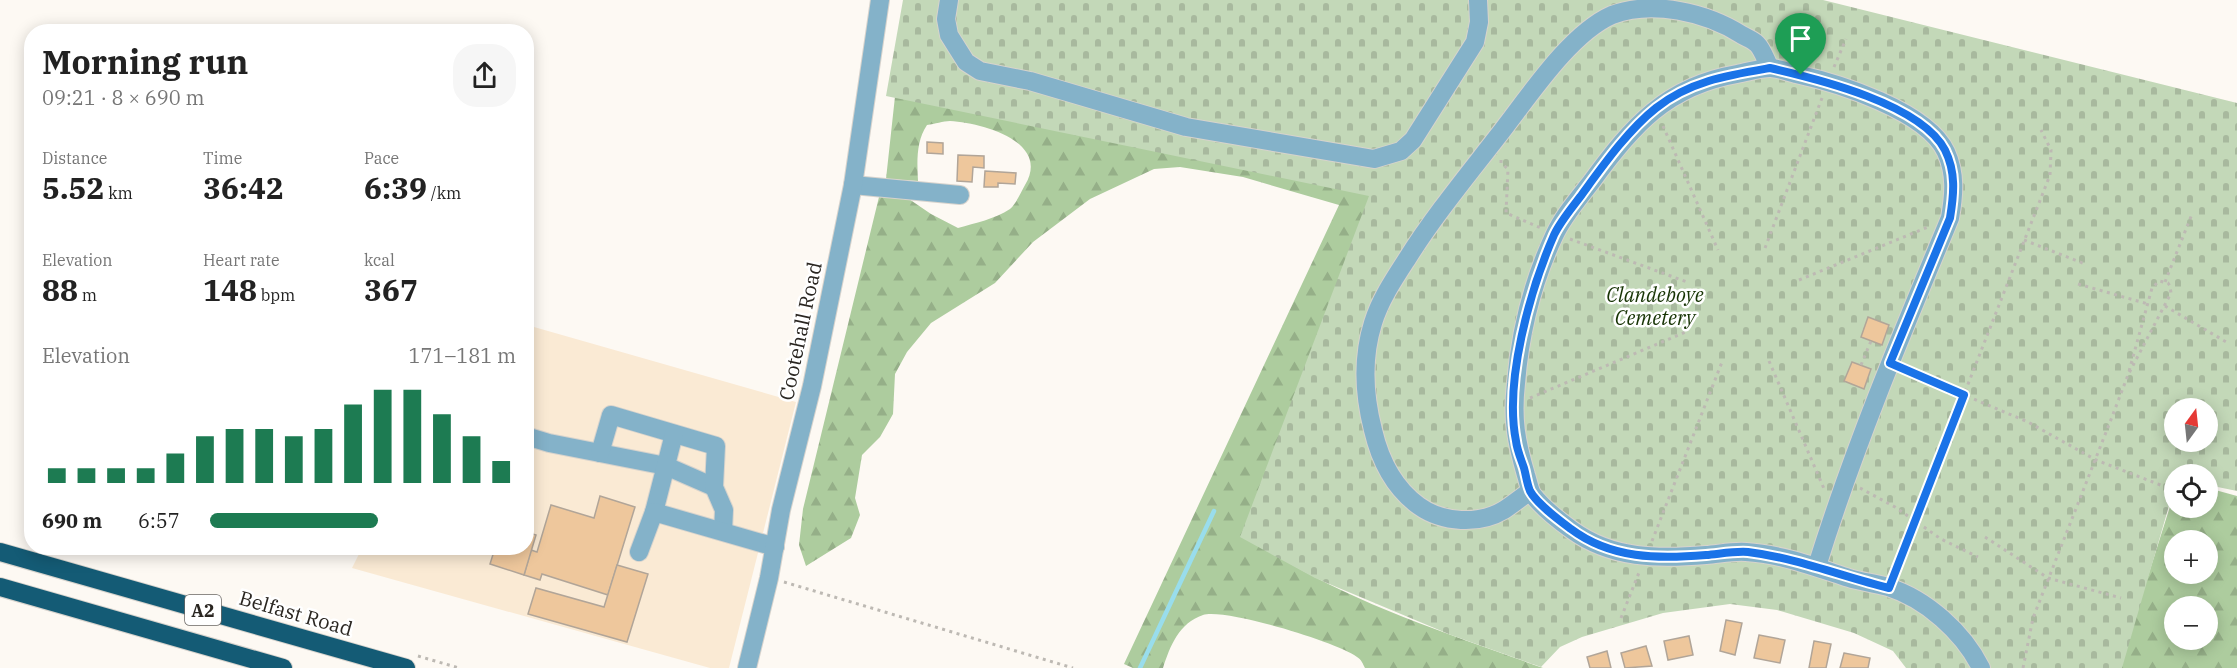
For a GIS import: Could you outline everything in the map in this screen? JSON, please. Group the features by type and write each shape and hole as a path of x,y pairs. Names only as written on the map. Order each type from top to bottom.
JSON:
{"highway":[{"name":"Belfast Road","path":"0,552 406,668"},
{"name":"A2","path":"0,587 283,668"}],"street":[{"name":"Cootehall Road","path":"747,668 812,386 853,185 880,0"},
{"path":"949,0 946,19 949,35 966,62 980,71 1030,81 1186,127 1374,159 1401,151 1413,140 1474,42 1479,22 1478,0"},
{"path":"1530,491 1503,511 1469,521 1444,518 1423,509 1393,481 1376,442 1365,384 1367,354 1373,322 1390,286 1426,228 1564,54 1591,27 1613,14 1620,5 1636,8 1669,8 1698,15 1731,28 1758,45 1770,68"},
{"path":"1817,566 1845,479 1950,218 1954,195 1952,167 1944,149 1933,134 1916,120 1828,82 1770,68 1719,77 1692,86 1655,109 1607,161 1555,234 1529,307 1518,357 1514,405 1516,441 1530,491 1572,530 1595,544 1618,552 1668,558 1745,552 1817,566 1851,579 1889,588 1908,596 1949,624 1976,657 1981,668"},
{"path":"853,185 960,195"},
{"path":"600,453 611,415 716,446 714,487 724,510 723,531"},
{"path":"639,552 654,512 674,434"},
{"path":"534,438 666,466 714,487"},
{"path":"654,512 775,547"}],"path":[{"path":"1765,248 1846,39"},
{"path":"1655,109 1718,250"},
{"path":"1889,588 2050,175 2051,150 2041,130"},
{"path":"2165,282 2192,214"},
{"path":"1799,280 1950,218"},
{"path":"2024,240 2085,264"},
{"path":"2023,668 2033,618 2128,375 2154,285 2159,281 2165,282 2172,290 2128,375"},
{"path":"2078,284 2148,304"},
{"path":"2165,306 2228,343"},
{"path":"1514,405 1688,331"},
{"path":"1861,365 1871,341"},
{"path":"1769,361 1834,511"},
{"path":"1621,618 1722,362"},
{"path":"1890,363 2028,422 2096,460 2163,486"},
{"path":"1845,479 1886,502 1941,539 1978,557"},
{"path":"1985,537 2048,578 2121,598"},
{"path":"769,578 1073,668"}],"shaded area":[{"path":"534,327 796,402 729,668 710,668 352,568 358,555 534,555"}],"green space":[{"name":"Clandeboye Cemetery","path":"903,0 1823,0 2237,103 2237,491 2218,487 2218,464 2164,464 2165,518 2122,668 1906,668 1893,651 1854,633 1777,610 1730,604 1663,613 1582,637 1560,647 1541,667 1451,635 1315,578 1240,537 1369,196 886,96"},
{"path":"898,69 1387,187 1286,561 1316,578 1379,607 1543,668 1365,668 1358,658 1328,643 1256,621 1215,614 1203,615 1182,629 1172,644 1163,668 1133,668 1124,664 1339,205 1243,177 1180,167 1154,169 1090,199 1033,242 995,283 931,323 907,352 895,374 893,414 880,437 862,455 855,498 860,515 851,538 806,566 799,545 803,509 879,197 906,197 931,214 958,228 991,218 1010,209 1025,185 1031,170 1029,157 1021,146 1010,138 979,126 947,121 927,125 923,131 918,152 918,181 886,179"},
{"path":"2218,491 2237,496 2237,668 2119,668 2166,518 2218,518"}],"building":[{"path":"927,142 943,143 943,154 927,153"},
{"path":"958,155 984,156 984,168 973,167 972,182 957,181"},
{"path":"985,171 1016,173 1015,184 998,183 998,187 984,187"},
{"path":"1868,317 1889,325 1882,345 1861,337"},
{"path":"1852,362 1871,369 1864,389 1844,381"},
{"path":"600,496 635,507 608,595 542,574 540,580 524,575 530,555 534,555 534,551 537,552 551,505 594,518"},
{"path":"493,555 530,555 524,575 490,564"},
{"path":"617,565 648,574 627,642 528,614 536,588 604,607"},
{"path":"1726,620 1742,623 1735,655 1720,651"},
{"path":"1759,635 1785,640 1780,663 1754,658"},
{"path":"1689,636 1693,655 1668,660 1664,641"},
{"path":"1814,641 1831,644 1826,668 1809,668"},
{"path":"1646,646 1652,666 1625,668 1621,653"},
{"path":"1607,651 1611,668 1590,668 1587,657"},
{"path":"1844,653 1870,658 1868,668 1840,668"}],"waterway":[{"path":"1140,668 1214,511"}],"route":[{"path":"1770,68 1801,75 1859,93 1916,120 1933,134 1944,149 1952,167 1954,195 1950,218 1890,363 1964,395 1889,588 1851,579 1817,566 1772,556 1745,552 1668,558 1646,557 1618,552 1595,544 1572,530 1530,491 1516,441 1514,405 1518,357 1529,307 1555,234 1607,161 1655,109 1672,96 1692,86 1719,77 1770,68"}]}
